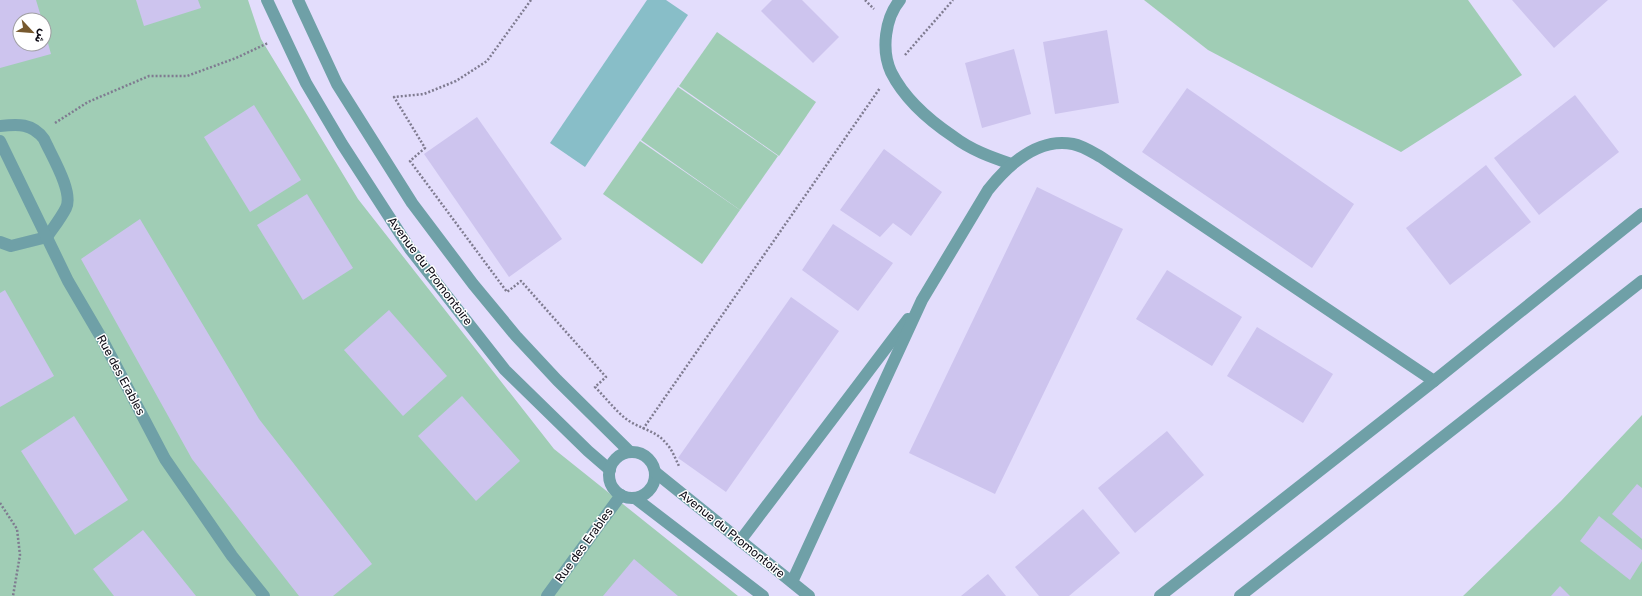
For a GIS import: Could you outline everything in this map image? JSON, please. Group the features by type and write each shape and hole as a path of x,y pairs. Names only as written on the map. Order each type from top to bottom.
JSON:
{"street":[{"name":"Avenue du Promontoire","path":"267,0 306,83 342,144 410,249 505,370 588,452 610,470"},
{"path":"298,0 337,84 412,203 473,284 516,336 557,380 630,452"},
{"path":"900,0 894,7 888,22 885,45 891,71 907,96 954,138 982,153 1011,164"},
{"path":"0,126 20,124 28,126 39,133 44,139 67,189 68,195 66,208 47,237 11,246 0,242"},
{"name":"Rue des Erables","path":"0,140 68,281 102,339 165,459 232,556 264,596"},
{"path":"740,541 922,300 988,190 1011,164 1027,153 1049,144 1074,144 1101,157 1434,381"},
{"path":"1160,596 1434,381 1642,214"},
{"path":"1240,596 1642,281"},
{"path":"792,582 922,300"},
{"path":"630,452 644,455 649,459 655,472 652,486 642,496 635,498 621,495 611,485 610,470 612,464 623,454 630,452"},
{"name":"Avenue du Promontoire","path":"655,472 809,596"},
{"name":"Rue des Erables","path":"547,596 621,495"},
{"path":"635,498 763,596"}],"path":[{"path":"531,0 487,61 456,82 424,94 394,97 425,148 410,161 508,292 521,281 606,377 595,387 625,418 665,441 681,471"},
{"path":"643,429 891,71 954,0"},
{"path":"39,133 88,102 149,76 187,76 236,58 283,35"},
{"path":"0,503 17,529 18,536 20,555 13,596"}],"shaded area":[{"path":"0,0 248,0 261,39 358,199 554,449 738,596 0,596"},
{"path":"647,0 666,0 688,15 585,167 550,143"},
{"path":"1144,0 1468,0 1522,75 1401,152 1208,50"},
{"path":"717,32 816,102 779,156 679,86"},
{"path":"678,87 778,156 740,210 641,140"},
{"path":"640,141 740,210 702,264 603,194"},
{"path":"1642,415 1642,596 1463,596 1561,501"}],"building":[{"path":"0,0 36,0 40,12 12,12 12,52 50,52 51,54 0,68"},
{"path":"136,0 198,0 201,8 144,26"},
{"path":"772,0 802,0 839,37 813,63 761,11"},
{"path":"1512,0 1608,0 1554,48"},
{"path":"1107,30 1119,103 1055,114 1043,42"},
{"path":"1014,49 1031,114 982,128 965,63"},
{"path":"1187,88 1354,204 1312,268 1142,152"},
{"path":"1575,95 1619,152 1539,215 1494,158"},
{"path":"254,105 301,180 250,212 204,137"},
{"path":"477,117 562,239 509,277 424,154"},
{"path":"884,149 942,192 911,236 893,223 880,237 840,210"},
{"path":"1486,165 1531,222 1450,285 1406,228"},
{"path":"1037,187 1123,229 995,494 909,453"},
{"path":"307,194 353,268 303,300 257,225"},
{"path":"140,219 259,419 372,564 333,596 299,596 192,459 81,259"},
{"path":"833,224 893,263 858,311 802,270"},
{"path":"1167,270 1242,317 1212,366 1136,319"},
{"path":"5,290 54,376 0,407 0,293"},
{"path":"791,297 839,331 726,492 678,458"},
{"path":"389,310 447,376 403,416 344,350"},
{"path":"1257,327 1333,374 1303,423 1227,376"},
{"path":"462,396 520,461 476,501 418,436"},
{"path":"74,416 128,500 75,535 21,451"},
{"path":"1167,431 1204,475 1135,533 1098,488"},
{"path":"1637,484 1642,488 1642,539 1612,514"},
{"path":"1083,509 1120,553 1069,596 1039,596 1015,567"},
{"path":"1599,516 1642,550 1642,561 1630,580 1580,541"},
{"path":"143,530 196,596 114,596 93,569"},
{"path":"634,559 678,596 603,596"},
{"path":"988,574 1006,596 961,596"},
{"path":"1560,586 1570,596 1551,596"}]}
